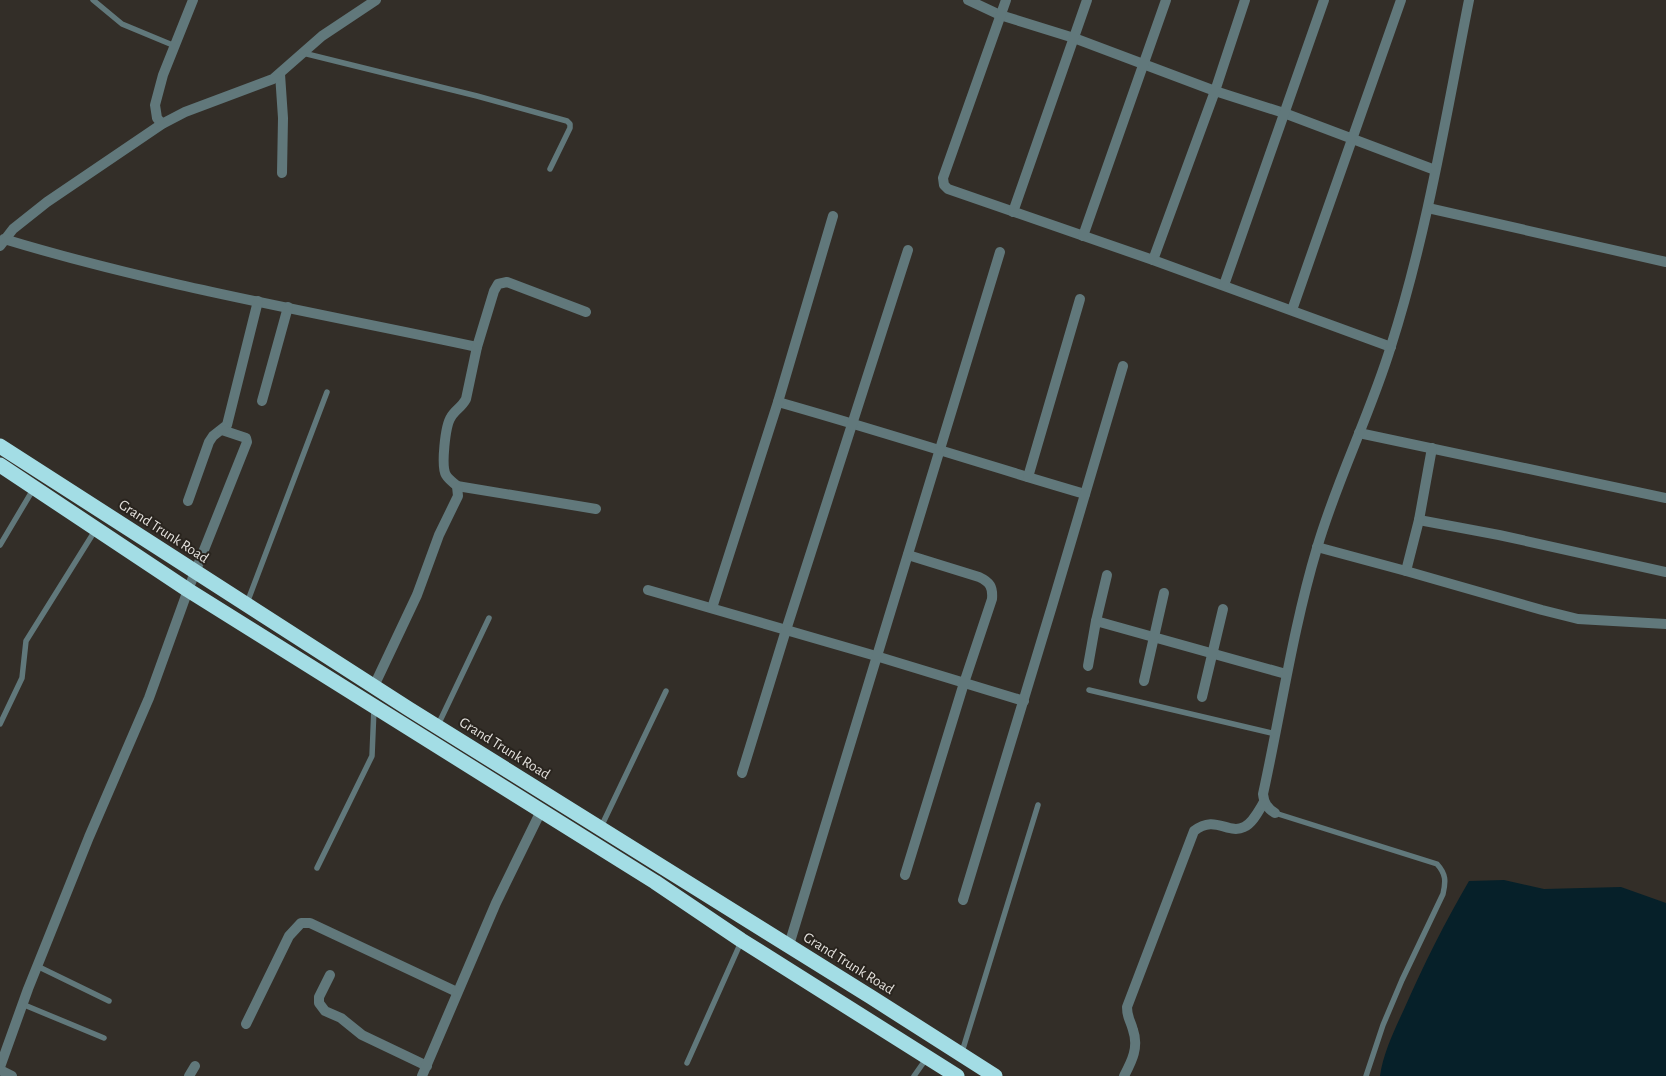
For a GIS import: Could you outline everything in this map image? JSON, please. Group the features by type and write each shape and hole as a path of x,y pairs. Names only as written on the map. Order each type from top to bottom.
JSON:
{"highway":[{"name":"Grand Trunk Road","path":"0,446 437,726 789,945 995,1076"},
{"path":"0,465 188,590 655,882 742,940 957,1076"}],"street":[{"path":"162,124 157,118 155,105 163,75 193,0"},
{"path":"376,0 322,36 273,79 185,112 162,124 62,191 13,229 2,242 116,271 477,347"},
{"path":"968,0 1000,15 1074,38 1215,91 1284,113 1435,170"},
{"path":"1006,0 943,178 944,185 948,190 1224,285 1391,347"},
{"path":"1013,212 1087,0"},
{"path":"1083,236 1166,0"},
{"path":"1153,260 1215,91 1245,0"},
{"path":"1224,285 1324,0"},
{"path":"1292,310 1401,0"},
{"path":"1275,813 1264,802 1263,794 1286,674 1317,547 1391,347 1428,208 1469,0"},
{"path":"280,74 283,118 282,173"},
{"path":"1428,208 1666,262"},
{"path":"712,608 778,402 833,216"},
{"path":"742,773 908,250"},
{"path":"789,945 1000,252"},
{"path":"586,312 507,282 498,284 494,291 477,347 466,400 462,407 451,416 447,430 444,468 446,476 457,486 596,509"},
{"path":"1028,477 1080,299"},
{"path":"188,502 209,442 213,436 227,425 258,301"},
{"path":"262,402 288,307"},
{"path":"963,900 1123,366"},
{"path":"778,402 854,423 1085,494"},
{"path":"12,1076 0,1068 22,1004 89,837 149,698 188,590 247,442 246,438 242,436 222,430"},
{"path":"1359,433 1666,498"},
{"path":"1406,571 1419,520 1432,448"},
{"path":"374,686 417,595 439,534 458,496 457,486"},
{"path":"1419,520 1499,535 1666,572"},
{"path":"1317,547 1504,600 1578,618 1666,624"},
{"path":"905,875 992,599 993,589 988,581 979,577 908,555"},
{"path":"1088,666 1107,575"},
{"path":"648,590 1024,701"},
{"path":"1144,681 1164,593"},
{"path":"1202,697 1223,609"},
{"path":"1096,621 1286,674"},
{"path":"1124,1076 1133,1059 1136,1044 1133,1030 1127,1018 1127,1006 1194,831 1201,826 1212,824 1236,829 1243,828 1253,819 1264,802"},
{"path":"422,1076 496,903 541,811"},
{"path":"246,1024 289,936 301,923 310,923 457,992"},
{"path":"330,975 319,997 319,1003 325,1011 341,1018 362,1035 427,1066"},
{"path":"189,1076 195,1066"}],"lane":[{"path":"93,0 122,24 175,46"},
{"path":"303,53 468,93 567,121 570,124 570,128 550,169"},
{"path":"246,604 327,392"},
{"path":"0,544 34,488"},
{"path":"0,724 22,678 26,641 96,529"},
{"path":"437,726 489,618"},
{"path":"1089,690 1276,734"},
{"path":"600,828 666,691"},
{"path":"316,868 372,756 374,706"},
{"path":"961,1054 1038,805"},
{"path":"1275,813 1438,864 1444,871 1446,883 1443,894 1402,980 1383,1025 1366,1076"},
{"path":"687,1063 742,940"},
{"path":"37,966 109,1001"},
{"path":"22,1004 104,1038"},
{"path":"914,1076 927,1057"}],"water":[{"path":"1504,880 1544,889 1621,887 1666,903 1666,1076 1380,1076 1390,1041 1412,991 1469,881"}]}
